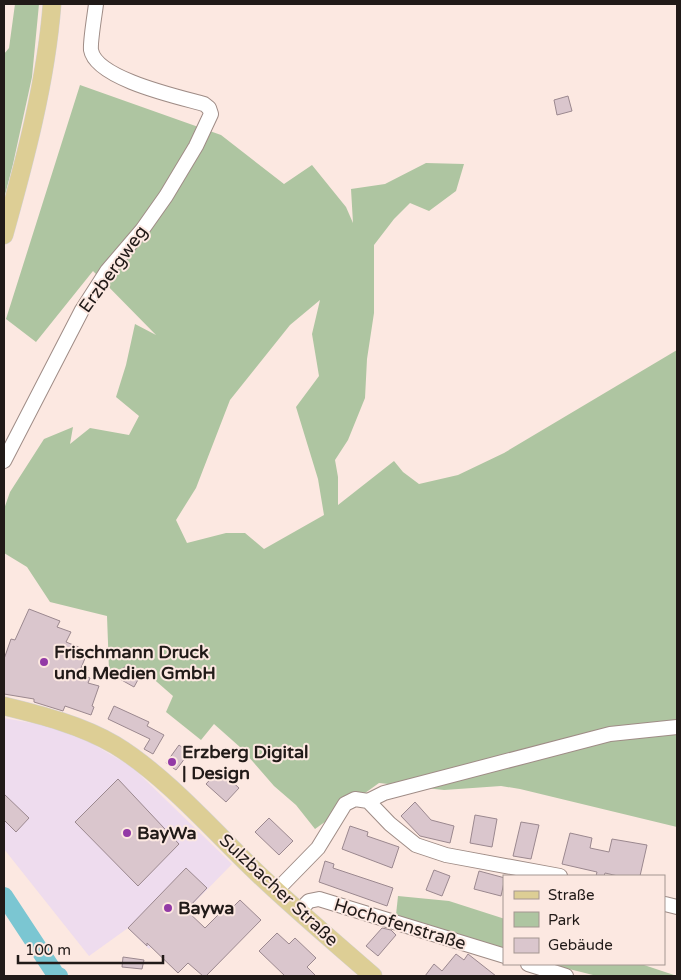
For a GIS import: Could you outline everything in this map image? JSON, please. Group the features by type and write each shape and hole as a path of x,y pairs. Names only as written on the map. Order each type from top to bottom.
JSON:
{"main road":[{"path":"4,235 16,192 46,57 52,4"},
{"name":"Sulzbacher Straße","path":"4,706 84,730 114,744 137,760 188,805 276,891 373,976"}],"street":[{"name":"Erzbergweg","path":"4,461 82,310 107,271 142,230 166,196 199,138 210,114 204,104 135,84 114,74 97,61 91,50 96,4"},
{"path":"368,801 384,793 610,734 677,727"},
{"path":"276,891 318,848 345,804 355,798 368,801 390,824 416,845 446,855 555,875"},
{"name":"Hochofenstraße","path":"299,911 309,901 320,899 503,955"},
{"path":"531,965 566,976"}],"shaded area":[{"name":"BayWa","path":"4,718 48,726 91,743 132,767 232,864 149,949 128,928 89,956 4,849"}],"green space":[{"path":"15,4 39,4 32,77 4,199 4,54 9,48"},
{"path":"80,85 221,135 284,184 312,165 346,207 353,223 351,189 385,184 426,163 464,164 456,191 429,211 410,203 394,219 374,245 374,313 367,359 365,398 348,440 335,460 338,477 338,505 394,461 403,472 419,484 458,475 504,453 677,350 677,827 501,786 444,790 379,783 315,829 296,805 274,786 241,748 214,724 201,740 166,712 173,696 141,668 109,670 107,616 50,602 27,567 4,553 4,509 10,492 44,439 73,427 70,444 90,428 129,435 139,416 116,397 126,365 135,324 156,335 93,271 36,342 6,319","holes":["320,300 312,334 319,376 296,407 318,479 324,515 264,549 245,533 226,533 187,543 176,520 196,488 230,400 290,325"]},
{"path":"398,896 449,901 503,918 503,951 475,944 396,915"},
{"path":"553,965 644,965 677,976 597,976"}],"building":[{"path":"568,96 572,111 557,115 554,100"},
{"name":"Frischmann Druck und Medien GmbH","path":"29,609 60,621 57,627 71,632 66,642 88,651 81,668 88,670 85,676 90,678 88,683 99,686 91,715 65,706 63,711 34,702 34,699 4,694 4,659 11,639 15,640"},
{"path":"124,667 140,676 134,687 118,678"},
{"path":"114,706 149,722 147,726 164,735 153,754 144,749 150,739 108,719"},
{"path":"179,745 189,753 176,770 166,763"},
{"path":"219,770 239,788 226,802 206,784"},
{"name":"BayWa","path":"118,779 179,844 138,886 75,822"},
{"path":"4,794 29,818 16,832 4,820"},
{"path":"415,802 431,820 454,826 450,843 420,836 401,816"},
{"path":"475,815 497,819 492,847 470,843"},
{"path":"269,818 293,841 279,855 255,832"},
{"path":"521,822 539,825 531,859 513,856"},
{"path":"350,826 368,832 367,836 399,847 392,868 342,849"},
{"path":"570,833 592,838 590,848 609,852 612,839 647,845 640,875 614,875 605,873 604,875 596,875 597,872 562,864"},
{"path":"325,861 334,864 333,868 393,888 387,906 319,882"},
{"path":"186,868 207,888 186,910 205,928 225,908 228,912 240,900 261,920 206,976 203,976 188,963 178,973 147,943 147,946 128,928"},
{"path":"434,870 450,876 442,896 426,890"},
{"path":"479,871 503,877 501,896 474,889"},
{"path":"382,928 391,930 396,935 378,956 366,946"},
{"path":"277,933 289,944 295,938 316,958 307,967 316,976 285,976 259,951"},
{"path":"456,954 464,960 468,954 496,976 425,976 434,964 442,971"},
{"path":"123,957 144,960 142,969 122,967"}],"waterway":[{"path":"4,896 56,975 59,976"}],"place":[{"name":"Frischmann Druck und Medien GmbH","path":"44,662"},
{"name":"Erzberg Digital | Design","path":"172,762"},
{"name":"BayWa","path":"127,833"},
{"name":"Baywa","path":"168,908"}]}
